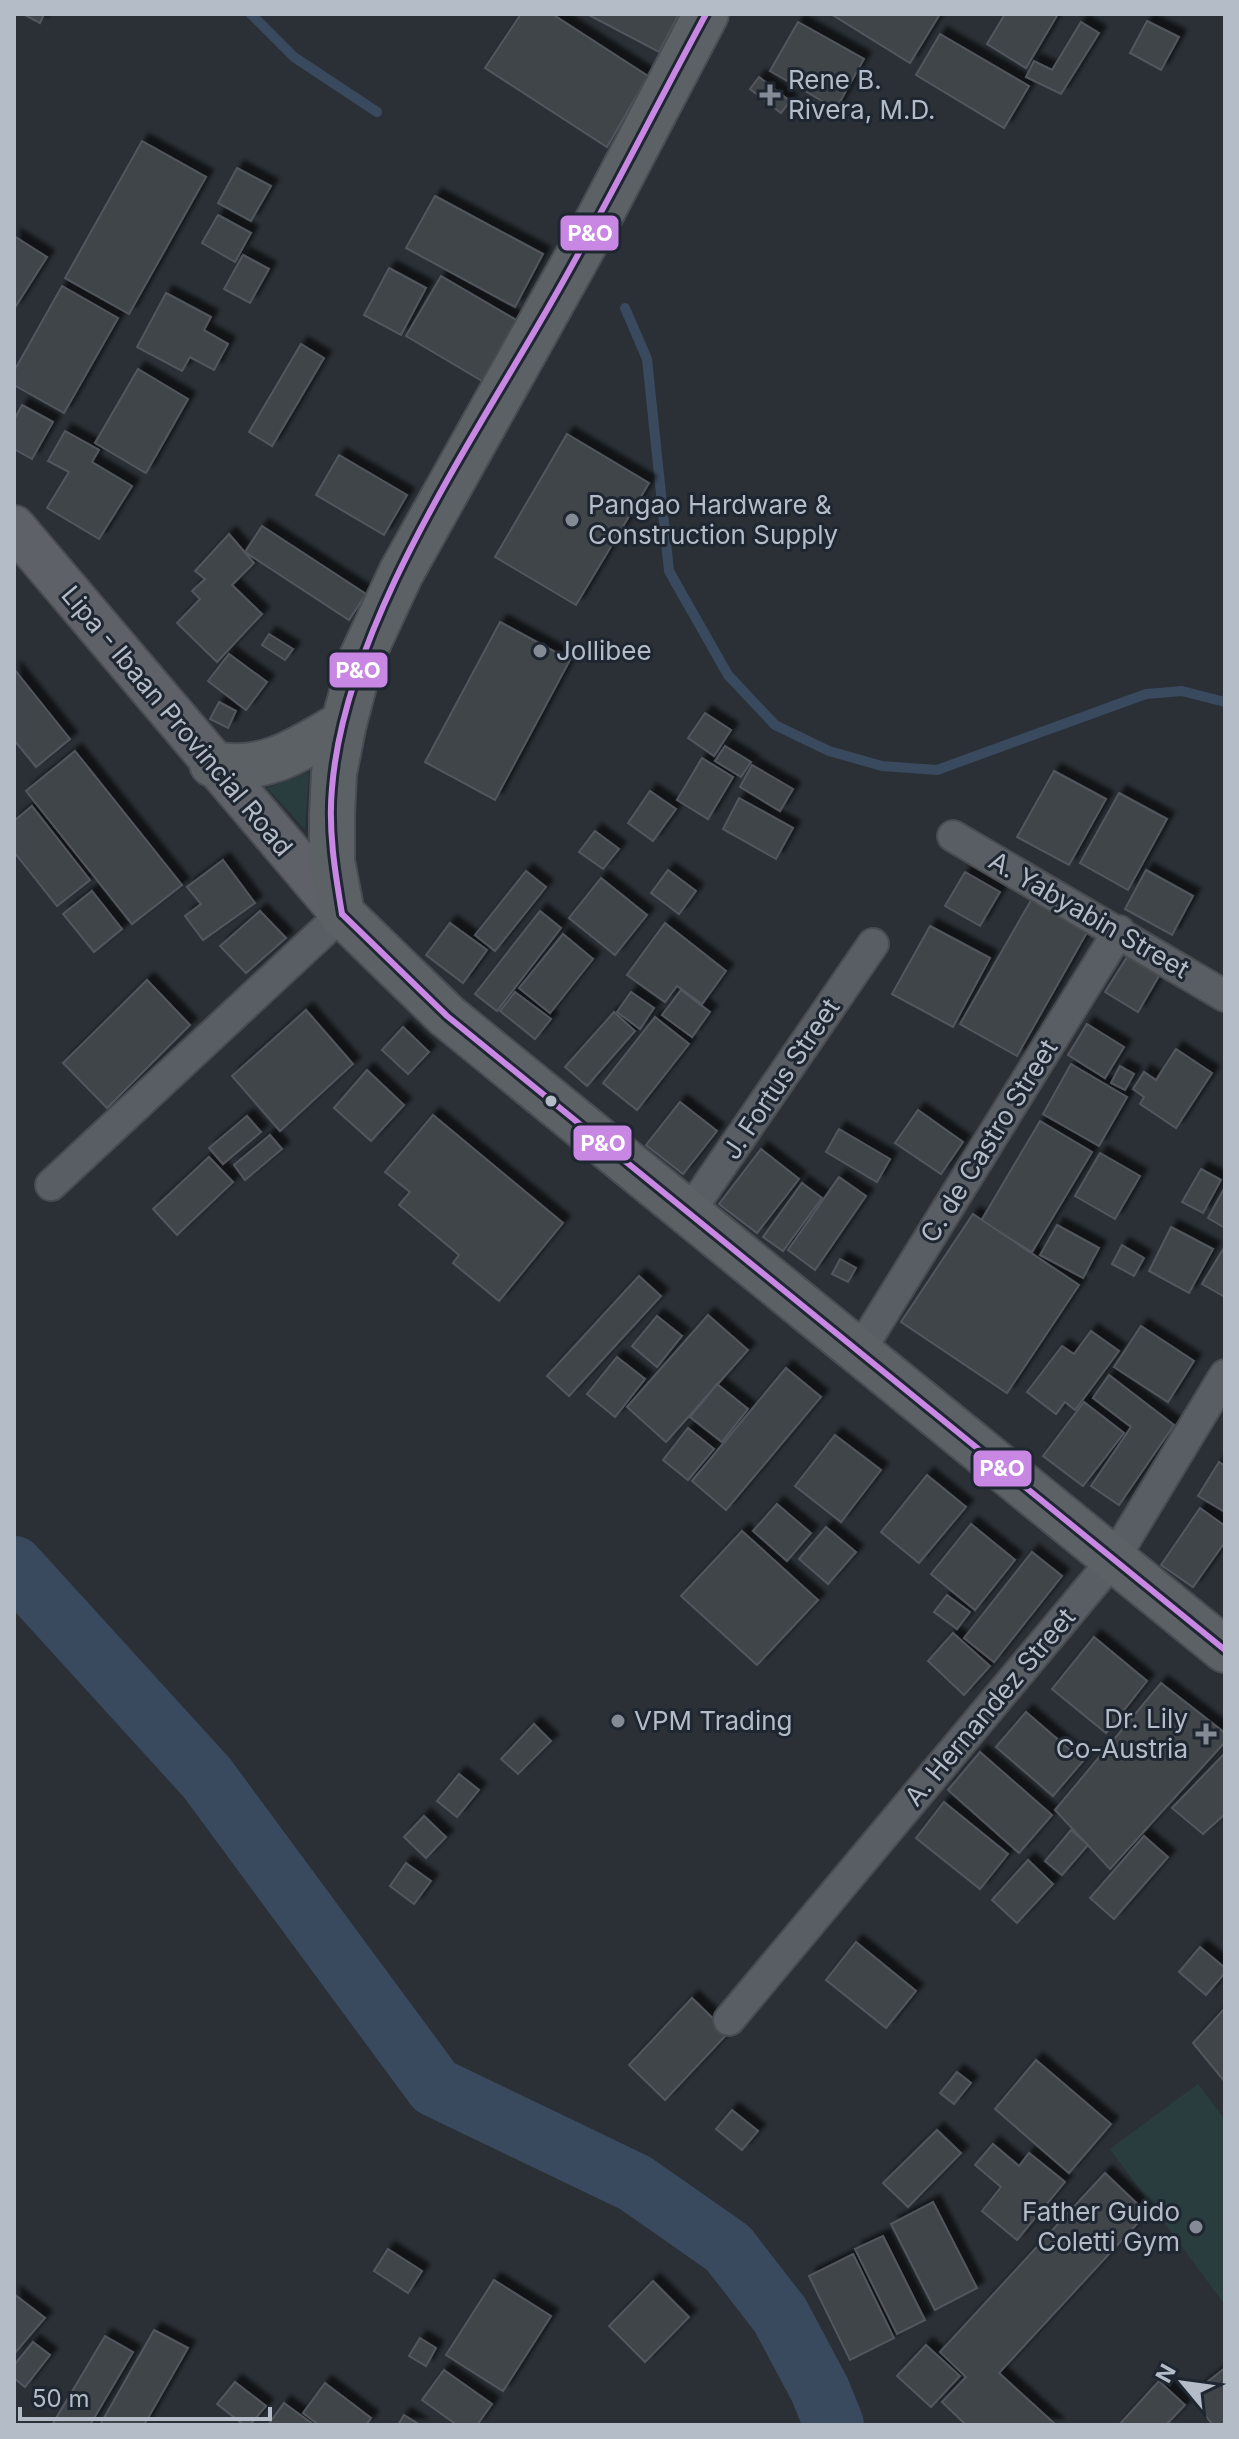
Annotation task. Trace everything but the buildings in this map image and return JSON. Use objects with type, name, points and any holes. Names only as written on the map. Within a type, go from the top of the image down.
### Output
[{"type":"main road","points":[[706,14],[598,220],[401,573],[361,659],[334,773],[332,861],[342,914],[447,1016],[1225,1650]]},
{"type":"main road","name":"Lipa - Ibaan Provincial Road","points":[[14,527],[342,914]]},
{"type":"main road","points":[[212,764],[237,769],[258,766],[292,753],[344,723]]},
{"type":"street","name":"A. Yabyabin Street","points":[[953,836],[1225,996]]},
{"type":"street","points":[[51,1185],[342,914]]},
{"type":"street","name":"C. de Castro Street","points":[[859,1352],[1119,931]]},
{"type":"street","name":"J. Fortus Street","points":[[688,1214],[873,944]]},
{"type":"street","name":"A. Hernandez Street","points":[[729,2020],[1113,1560],[1225,1375]]},
{"type":"shaded area","points":[[309,772],[305,828],[305,829],[267,788]]},
{"type":"shaded area","name":"Father Guido Coletti Gym","points":[[1198,2084],[1225,2120],[1225,2305],[1110,2149]]},
{"type":"waterway","points":[[251,14],[294,57],[377,112]]},
{"type":"waterway","points":[[625,308],[647,359],[669,571],[728,675],[775,725],[829,751],[882,766],[937,770],[1146,694],[1182,691],[1225,702]]},
{"type":"waterway","points":[[14,1566],[207,1778],[435,2087],[635,2183],[728,2248],[780,2315],[820,2390],[834,2425]]},
{"type":"transit line","name":"P&O","points":[[342,914],[332,835],[332,788],[342,726],[361,663],[386,599],[451,474],[572,266],[706,14]]},
{"type":"transit line","name":"P&O","points":[[342,914],[447,1016],[1225,1650]]},
{"type":"place","name":"Rene B. Rivera, M.D.","points":[[770,95]]},
{"type":"place","name":"Pangao Hardware & Construction Supply","points":[[572,520]]},
{"type":"place","name":"Jollibee","points":[[540,651]]},
{"type":"place","name":"VPM Trading","points":[[618,1721]]},
{"type":"place","name":"Dr. Lily Co-Austria","points":[[1206,1734]]},
{"type":"place","name":"Father Guido Coletti Gym","points":[[1196,2227]]}]
